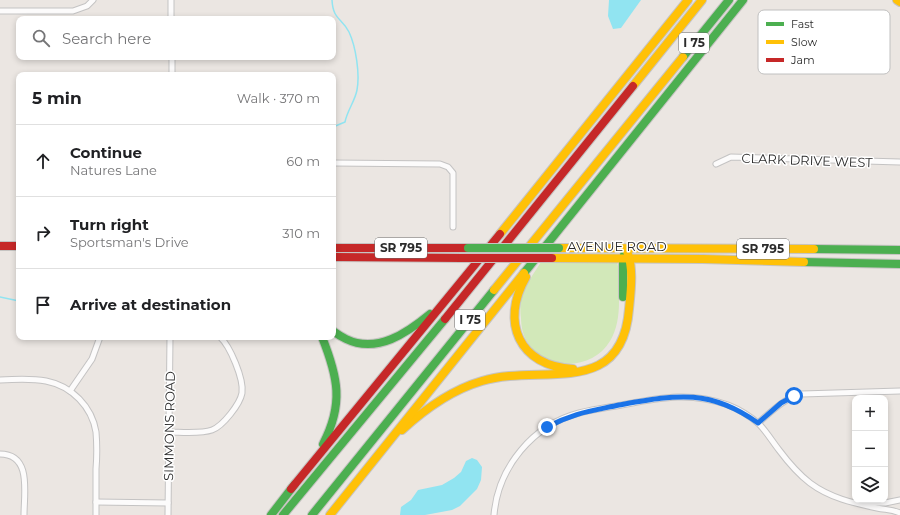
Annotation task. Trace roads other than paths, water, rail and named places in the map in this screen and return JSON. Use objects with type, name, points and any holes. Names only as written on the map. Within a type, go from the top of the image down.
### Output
[{"type":"main road","points":[[291,489],[688,0]]},
{"type":"main road","name":"I 75","points":[[283,515],[454,308],[702,0]]},
{"type":"main road","name":"I 75","points":[[312,515],[729,0]]},
{"type":"main road","points":[[330,515],[743,0]]},
{"type":"main road","points":[[729,18],[738,13],[751,0]]},
{"type":"main road","points":[[558,230],[522,284],[517,294],[514,308],[515,329],[521,342],[535,358],[547,365],[561,369],[580,368],[600,359],[610,349],[618,337],[622,324],[627,258]]},
{"type":"main road","points":[[0,246],[16,246]]},
{"type":"main road","name":"AVENUE ROAD","points":[[336,248],[900,250]]},
{"type":"main road","points":[[379,452],[404,428],[432,406],[453,392],[469,385],[510,376],[574,374],[595,368],[607,360],[617,350],[626,331],[629,316],[626,249]]},
{"type":"main road","name":"AVENUE ROAD","points":[[336,257],[703,258],[900,264]]},
{"type":"main road","points":[[837,263],[900,259]]},
{"type":"main road","points":[[837,263],[867,269],[900,270]]},
{"type":"main road","points":[[336,333],[344,339],[357,344],[371,345],[385,342],[402,335],[421,322],[449,296]]},
{"type":"main road","points":[[272,515],[325,441],[332,427],[338,396],[337,380],[323,340]]},
{"type":"street","points":[[0,11],[73,11],[84,8],[93,0]]},
{"type":"street","points":[[171,0],[171,16]]},
{"type":"street","points":[[172,60],[172,72]]},
{"type":"street","name":"CLARK DRIVE WEST","points":[[716,164],[731,157],[900,162]]},
{"type":"street","points":[[336,163],[445,165],[453,173],[453,226]]},
{"type":"street","points":[[70,391],[92,359],[99,340]]},
{"type":"street","name":"SIMMONS ROAD","points":[[168,515],[170,340]]},
{"type":"street","points":[[169,432],[205,432],[212,430],[224,421],[239,400],[242,388],[240,377],[227,346],[222,340]]},
{"type":"street","points":[[0,380],[45,381],[59,385],[77,396],[86,407],[94,426],[97,444],[96,515]]},
{"type":"street","points":[[758,423],[781,403],[794,396],[802,394],[816,392],[900,391]]},
{"type":"street","points":[[891,392],[900,396]]},
{"type":"street","points":[[494,515],[500,487],[512,461],[531,438],[547,427],[562,419],[579,413],[658,398],[680,396],[698,397],[724,404],[743,412],[758,423],[793,469],[810,483],[827,494],[849,502],[880,509],[892,510],[900,513]]},
{"type":"street","points":[[0,454],[8,454],[15,458],[20,463],[23,470],[24,515]]},
{"type":"street","points":[[849,502],[885,503],[900,500]]},
{"type":"street","points":[[96,502],[168,503]]},
{"type":"water","points":[[609,0],[641,0],[621,28],[613,29],[608,16]]},
{"type":"water","points":[[472,458],[477,460],[482,467],[481,480],[477,489],[460,506],[452,510],[425,515],[400,515],[401,507],[411,500],[418,490],[442,485],[454,478],[461,472],[466,461]]},
{"type":"waterway","points":[[332,0],[334,11],[349,32],[354,45],[358,76],[356,94],[345,122],[336,126]]},
{"type":"waterway","points":[[0,297],[16,300]]}]
